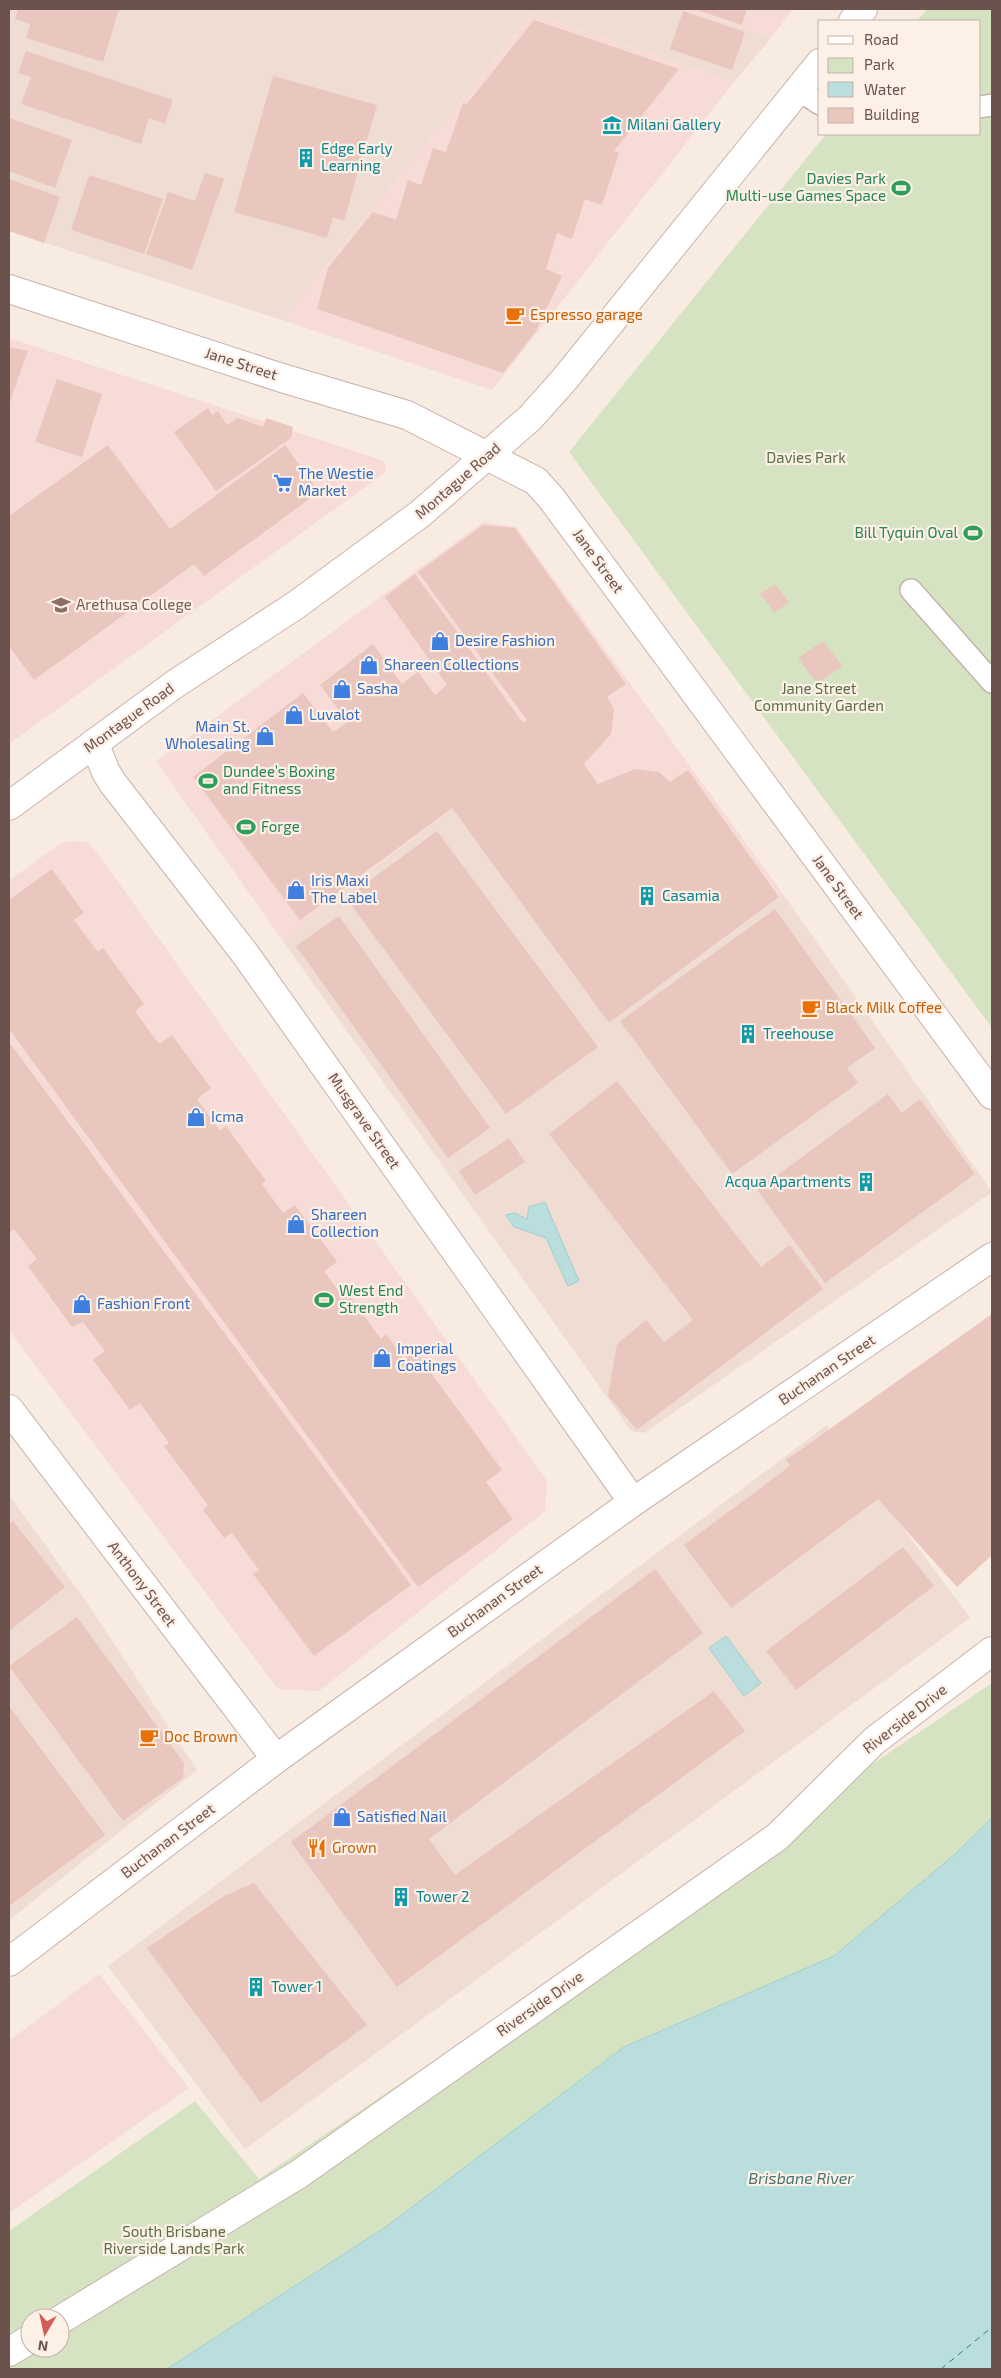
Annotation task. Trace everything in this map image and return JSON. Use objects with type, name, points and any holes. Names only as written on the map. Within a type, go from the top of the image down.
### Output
[{"type":"street","points":[[854,20],[863,9]]},
{"type":"street","name":"Montague Road","points":[[9,806],[176,684],[296,605],[420,514],[530,418],[809,97],[818,69]]},
{"type":"street","name":"Jane Street","points":[[9,289],[282,378],[407,415],[489,455],[536,481],[552,499],[992,1095]]},
{"type":"street","name":"Musgrave Street","points":[[94,743],[112,782],[246,955],[633,1502]]},
{"type":"street","name":"Buchanan Street","points":[[9,1962],[276,1759],[633,1502],[992,1257]]},
{"type":"street","name":"Anthony Street","points":[[9,1410],[276,1759]]},
{"type":"street","name":"Riverside Drive","points":[[70,2314],[300,2174],[777,1837],[874,1741],[992,1651]]},
{"type":"street","points":[[9,2352],[20,2345]]},
{"type":"lane","points":[[911,590],[992,682]]},
{"type":"shaded area","points":[[10,9],[682,9],[771,38],[734,82],[532,13],[282,320],[9,231]]},
{"type":"shaded area","points":[[682,9],[793,9],[771,38]]},
{"type":"shaded area","points":[[532,13],[734,82],[492,390],[282,320]]},
{"type":"shaded area","points":[[9,338],[384,461],[386,472],[9,744]]},
{"type":"shaded area","points":[[483,522],[516,527],[783,894],[609,1023],[452,809],[283,941],[156,761]]},
{"type":"shaded area","points":[[452,808],[609,1023],[783,894],[992,1192],[644,1433],[631,1431],[283,941]]},
{"type":"shaded area","points":[[68,841],[87,842],[96,851],[547,1481],[545,1511],[319,1691],[278,1689],[9,1330],[9,881],[55,847]]},
{"type":"shaded area","points":[[827,1425],[970,1618],[245,2149],[108,1966]]},
{"type":"shaded area","points":[[9,1495],[85,1600],[197,1770],[9,1920]]},
{"type":"shaded area","points":[[99,1974],[189,2088],[9,2213],[9,2041]]},
{"type":"green space","name":"Davies Park","points":[[927,9],[992,9],[992,1028],[569,452],[825,135],[981,135],[981,20],[918,20]]},
{"type":"green space","name":"South Brisbane Riverside Lands Park","points":[[992,1683],[992,1818],[954,1855],[834,1956],[624,2047],[387,2226],[167,2369],[9,2369],[9,2231],[195,2101],[259,2179]]},
{"type":"water","points":[[545,1202],[579,1281],[568,1286],[546,1238],[514,1227],[506,1215],[515,1213],[527,1219],[529,1207]]},
{"type":"water","points":[[726,1636],[761,1683],[744,1696],[709,1648]]},
{"type":"water","name":"Brisbane River","points":[[992,1818],[992,2369],[167,2369],[387,2226],[624,2047],[834,1956],[954,1855]]},
{"type":"building","points":[[18,9],[119,9],[103,62],[26,38],[30,24],[15,19]]},
{"type":"building","points":[[694,9],[747,9],[742,25]]},
{"type":"building","points":[[683,11],[745,32],[732,70],[670,49]]},
{"type":"building","points":[[534,20],[679,69],[614,151],[619,153],[602,205],[585,199],[572,239],[557,233],[546,269],[562,276],[536,331],[503,373],[317,309],[328,268],[373,212],[396,220],[408,180],[421,185],[433,148],[446,152],[463,103],[467,104]]},
{"type":"building","points":[[26,51],[173,100],[165,124],[149,118],[141,144],[21,104],[31,77],[18,73]]},
{"type":"building","name":"Edge Early Learning","points":[[273,76],[377,105],[344,221],[333,217],[327,238],[234,212]]},
{"type":"building","points":[[9,118],[72,140],[55,188],[9,171]]},
{"type":"building","points":[[205,173],[224,179],[192,270],[146,254],[168,192],[195,201]]},
{"type":"building","points":[[89,175],[163,199],[144,254],[71,230]]},
{"type":"building","points":[[9,179],[60,197],[44,243],[9,231]]},
{"type":"building","points":[[9,347],[28,351],[9,404]]},
{"type":"building","points":[[57,379],[102,394],[82,457],[35,442]]},
{"type":"building","points":[[208,408],[212,415],[218,411],[227,425],[238,418],[263,427],[266,418],[293,427],[291,438],[216,491],[174,432]]},
{"type":"building","points":[[108,445],[170,529],[285,445],[319,492],[204,576],[194,564],[34,680],[9,646],[9,516]]},
{"type":"building","points":[[483,525],[515,528],[626,684],[607,697],[614,709],[611,734],[584,764],[598,784],[635,769],[659,772],[670,782],[688,770],[779,897],[609,1023],[452,808],[300,920],[193,777],[303,693],[333,732],[348,722],[320,685],[373,644],[402,684],[418,672],[435,695],[447,685],[385,597],[415,574],[523,723],[527,720],[418,572]]},
{"type":"building","points":[[775,584],[789,602],[775,613],[760,594]]},
{"type":"building","points":[[823,641],[842,666],[817,684],[798,658]]},
{"type":"building","points":[[437,831],[598,1047],[506,1114],[346,898]]},
{"type":"building","points":[[52,869],[84,913],[74,920],[98,952],[103,948],[144,1004],[135,1011],[159,1044],[172,1035],[211,1088],[197,1099],[220,1131],[226,1126],[266,1181],[262,1184],[283,1213],[295,1205],[337,1262],[324,1271],[344,1298],[349,1295],[381,1339],[386,1334],[404,1359],[415,1351],[502,1470],[486,1482],[513,1519],[418,1587],[9,1029],[9,900]]},
{"type":"building","name":"Treehouse","points":[[775,909],[875,1048],[847,1068],[858,1083],[732,1174],[620,1021]]},
{"type":"building","points":[[339,916],[490,1128],[448,1158],[296,946]]},
{"type":"building","points":[[9,1042],[411,1585],[314,1656],[253,1574],[259,1570],[232,1533],[224,1538],[203,1510],[208,1505],[164,1446],[169,1443],[140,1403],[130,1410],[93,1360],[105,1351],[83,1322],[72,1327],[28,1266],[37,1259],[14,1229],[9,1233]]},
{"type":"building","points":[[617,1081],[761,1267],[790,1245],[823,1289],[637,1430],[608,1396],[617,1344],[646,1320],[664,1342],[693,1320],[549,1134]]},
{"type":"building","name":"Acqua Apartments","points":[[888,1094],[902,1113],[920,1099],[975,1174],[825,1283],[757,1190]]},
{"type":"building","points":[[509,1138],[525,1162],[475,1195],[459,1171]]},
{"type":"building","points":[[992,1314],[992,1555],[957,1587],[878,1499],[731,1608],[684,1545],[790,1466],[786,1460]]},
{"type":"building","points":[[13,1521],[65,1587],[9,1631],[9,1524]]},
{"type":"building","points":[[903,1547],[934,1586],[796,1690],[766,1651]]},
{"type":"building","points":[[655,1569],[703,1633],[429,1839],[455,1875],[714,1691],[745,1731],[397,1987],[291,1842]]},
{"type":"building","points":[[77,1617],[184,1763],[183,1778],[123,1821],[9,1666]]},
{"type":"building","points":[[9,1706],[105,1835],[9,1906]]},
{"type":"building","name":"Tower 1","points":[[254,1883],[367,2025],[261,2103],[147,1948],[224,1896]]},
{"type":"ferry route","points":[[941,2369],[992,2327]]},
{"type":"place","name":"Milani Gallery","points":[[612,125]]},
{"type":"place","name":"Edge Early Learning","points":[[306,158]]},
{"type":"place","name":"Davies Park Multi-use Games Space","points":[[901,188]]},
{"type":"place","name":"Espresso garage","points":[[515,315]]},
{"type":"place","name":"The Westie Market","points":[[283,483]]},
{"type":"place","name":"Bill Tyquin Oval","points":[[973,533]]},
{"type":"place","name":"Arethusa College","points":[[61,605]]},
{"type":"place","name":"Desire Fashion","points":[[440,641]]},
{"type":"place","name":"Shareen Collections","points":[[369,665]]},
{"type":"place","name":"Sasha","points":[[342,689]]},
{"type":"place","name":"Luvalot","points":[[294,715]]},
{"type":"place","name":"Main St. Wholesaling","points":[[265,736]]},
{"type":"place","name":"Dundee’s Boxing and Fitness","points":[[208,781]]},
{"type":"place","name":"Forge","points":[[246,827]]},
{"type":"place","name":"Iris Maxi The Label","points":[[296,890]]},
{"type":"place","name":"Casamia","points":[[647,896]]},
{"type":"place","name":"Black Milk Coffee","points":[[811,1008]]},
{"type":"place","name":"Treehouse","points":[[748,1034]]},
{"type":"place","name":"Icma","points":[[196,1117]]},
{"type":"place","name":"Acqua Apartments","points":[[866,1182]]},
{"type":"place","name":"Shareen Collection","points":[[296,1224]]},
{"type":"place","name":"West End Strength","points":[[324,1300]]},
{"type":"place","name":"Fashion Front","points":[[82,1304]]},
{"type":"place","name":"Imperial Coatings","points":[[382,1358]]},
{"type":"place","name":"Doc Brown","points":[[149,1737]]},
{"type":"place","name":"Satisfied Nail","points":[[342,1817]]},
{"type":"place","name":"Grown","points":[[317,1848]]},
{"type":"place","name":"Tower 2","points":[[401,1897]]},
{"type":"place","name":"Tower 1","points":[[256,1987]]},
{"type":"park label","name":"Jane Street Community Garden","points":[[819,698]]}]
